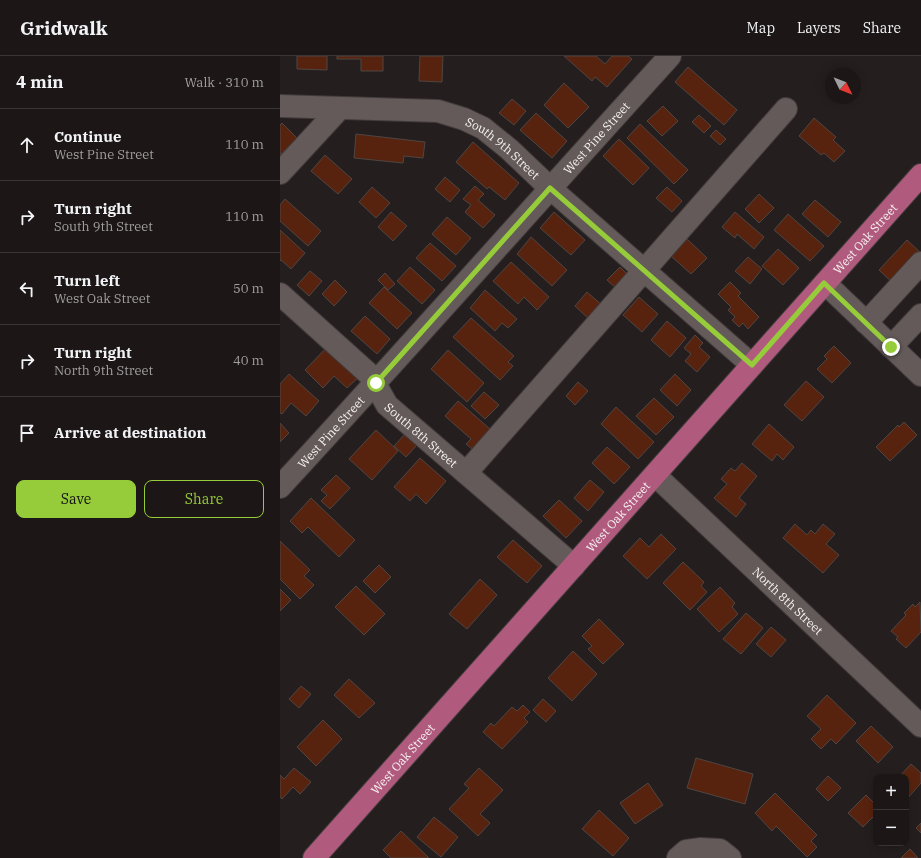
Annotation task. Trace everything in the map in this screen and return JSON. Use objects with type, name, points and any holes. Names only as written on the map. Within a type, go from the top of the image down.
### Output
[{"type":"main road","name":"West Oak Street","points":[[314,858],[403,756],[921,175]]},
{"type":"street","name":"West Pine Street","points":[[280,487],[376,383],[670,56]]},
{"type":"street","name":"South 9th Street","points":[[280,106],[438,111],[464,119],[483,128],[509,149],[550,188],[752,365]]},
{"type":"street","points":[[280,173],[340,108]]},
{"type":"street","points":[[466,473],[786,109]]},
{"type":"street","points":[[866,323],[921,263]]},
{"type":"street","points":[[824,283],[921,375]]},
{"type":"street","name":"South 8th Street","points":[[280,294],[363,367],[376,383],[387,405],[574,566]]},
{"type":"street","points":[[891,347],[921,315]]},
{"type":"street","name":"North 8th Street","points":[[655,475],[921,726]]},
{"type":"street","points":[[678,858],[686,852],[701,849],[720,850],[730,858]]},
{"type":"building","points":[[297,56],[327,56],[327,70],[297,69]]},
{"type":"building","points":[[337,56],[383,56],[383,71],[361,71],[361,59],[337,59]]},
{"type":"building","points":[[420,56],[443,56],[442,82],[419,81]]},
{"type":"building","points":[[564,56],[596,56],[605,64],[612,56],[628,56],[632,59],[607,87],[595,77],[592,81]]},
{"type":"building","points":[[688,67],[737,110],[724,125],[675,82]]},
{"type":"building","points":[[564,83],[589,107],[568,128],[544,105]]},
{"type":"building","points":[[512,99],[526,111],[514,125],[499,113]]},
{"type":"building","points":[[663,106],[678,121],[662,136],[647,121]]},
{"type":"building","points":[[536,113],[567,141],[552,158],[520,130]]},
{"type":"building","points":[[699,115],[711,126],[704,133],[692,122]]},
{"type":"building","points":[[814,118],[836,137],[833,140],[845,151],[834,162],[824,153],[821,155],[799,136]]},
{"type":"building","points":[[282,123],[297,138],[280,155],[280,125]]},
{"type":"building","points":[[640,124],[688,170],[674,184],[627,138]]},
{"type":"building","points":[[716,130],[726,139],[720,145],[710,136]]},
{"type":"building","points":[[356,134],[425,142],[423,158],[404,156],[403,163],[354,158]]},
{"type":"building","points":[[619,139],[649,168],[633,185],[603,156]]},
{"type":"building","points":[[473,142],[519,183],[505,200],[489,187],[487,189],[456,162]]},
{"type":"building","points":[[325,155],[352,179],[338,194],[311,171]]},
{"type":"building","points":[[445,177],[460,190],[450,202],[435,189]]},
{"type":"building","points":[[475,186],[484,194],[478,200],[495,215],[483,228],[465,212],[471,205],[463,199]]},
{"type":"building","points":[[372,187],[390,203],[376,218],[359,202]]},
{"type":"building","points":[[667,187],[682,201],[672,212],[656,198]]},
{"type":"building","points":[[759,194],[774,208],[759,223],[745,209]]},
{"type":"building","points":[[285,199],[321,231],[308,246],[280,221],[280,205]]},
{"type":"building","points":[[815,200],[841,222],[828,237],[802,214]]},
{"type":"building","points":[[391,212],[407,226],[393,241],[378,227]]},
{"type":"building","points":[[554,212],[585,240],[571,255],[540,228]]},
{"type":"building","points":[[735,212],[764,237],[754,249],[737,234],[735,238],[722,227]]},
{"type":"building","points":[[788,214],[824,246],[810,261],[774,230]]},
{"type":"building","points":[[447,217],[471,238],[456,255],[432,234]]},
{"type":"building","points":[[280,230],[305,253],[291,269],[281,260],[280,261]]},
{"type":"building","points":[[531,237],[567,270],[552,286],[517,254]]},
{"type":"building","points":[[687,239],[707,258],[691,274],[671,256]]},
{"type":"building","points":[[907,240],[921,253],[896,286],[879,270]]},
{"type":"building","points":[[430,243],[456,266],[442,281],[416,258]]},
{"type":"building","points":[[778,249],[799,268],[783,285],[762,266]]},
{"type":"building","points":[[748,257],[762,269],[750,284],[735,271]]},
{"type":"building","points":[[511,262],[549,297],[537,310],[524,297],[518,304],[493,281]]},
{"type":"building","points":[[410,267],[435,290],[422,304],[397,281]]},
{"type":"building","points":[[620,267],[633,280],[621,293],[607,280]]},
{"type":"building","points":[[310,271],[322,281],[309,296],[297,285]]},
{"type":"building","points":[[385,273],[395,284],[388,290],[378,280]]},
{"type":"building","points":[[335,280],[347,292],[334,306],[322,294]]},
{"type":"building","points":[[730,282],[741,293],[738,296],[759,317],[748,329],[743,323],[739,327],[732,320],[735,317],[728,310],[731,307],[718,294]]},
{"type":"building","points":[[384,287],[412,313],[397,329],[369,303]]},
{"type":"building","points":[[485,290],[517,319],[508,328],[502,323],[495,331],[470,308]]},
{"type":"building","points":[[587,292],[603,306],[590,320],[575,306]]},
{"type":"building","points":[[639,297],[658,314],[642,332],[623,315]]},
{"type":"building","points":[[365,316],[390,339],[377,354],[351,331]]},
{"type":"building","points":[[471,318],[514,356],[508,362],[513,366],[500,380],[453,337]]},
{"type":"building","points":[[667,321],[686,338],[670,357],[651,340]]},
{"type":"building","points":[[695,335],[703,343],[699,347],[710,357],[697,372],[685,361],[691,354],[684,348]]},
{"type":"building","points":[[329,345],[360,376],[347,388],[334,376],[323,388],[305,370]]},
{"type":"building","points":[[834,346],[851,363],[832,383],[817,369],[827,359],[824,356]]},
{"type":"building","points":[[448,350],[484,383],[467,402],[431,369]]},
{"type":"building","points":[[289,374],[319,401],[306,416],[291,403],[282,414],[280,413],[280,384]]},
{"type":"building","points":[[675,374],[691,390],[677,406],[660,390]]},
{"type":"building","points":[[806,381],[824,397],[802,421],[784,405]]},
{"type":"building","points":[[578,382],[588,391],[575,405],[566,396]]},
{"type":"building","points":[[484,392],[499,405],[485,419],[471,406]]},
{"type":"building","points":[[654,398],[674,417],[656,435],[636,416]]},
{"type":"building","points":[[458,401],[491,430],[477,453],[466,444],[471,439],[445,416]]},
{"type":"building","points":[[616,407],[654,442],[638,459],[601,424]]},
{"type":"building","points":[[904,422],[917,435],[890,461],[876,447],[898,425],[899,427]]},
{"type":"building","points":[[280,423],[289,433],[280,442]]},
{"type":"building","points":[[769,424],[794,447],[783,460],[777,454],[772,461],[752,444]]},
{"type":"building","points":[[376,430],[398,451],[372,480],[349,459]]},
{"type":"building","points":[[405,434],[417,445],[406,457],[394,446]]},
{"type":"building","points":[[607,447],[630,467],[614,484],[592,463]]},
{"type":"building","points":[[420,458],[446,481],[426,504],[416,494],[410,501],[394,487]]},
{"type":"building","points":[[742,463],[757,476],[739,498],[746,504],[736,517],[714,498],[727,484],[721,479],[731,468],[735,471]]},
{"type":"building","points":[[336,475],[350,488],[330,509],[321,501],[327,495],[321,490]]},
{"type":"building","points":[[590,480],[604,492],[588,511],[574,498]]},
{"type":"building","points":[[311,498],[355,540],[339,557],[308,527],[302,533],[290,521]]},
{"type":"building","points":[[559,500],[582,521],[566,538],[543,516]]},
{"type":"building","points":[[795,524],[807,535],[811,530],[815,534],[823,524],[835,534],[826,544],[839,555],[823,573],[783,538]]},
{"type":"building","points":[[661,534],[676,549],[647,579],[623,556],[640,538],[649,547]]},
{"type":"building","points":[[513,540],[542,566],[527,583],[497,557]]},
{"type":"building","points":[[280,541],[310,570],[304,576],[314,585],[300,599],[280,579]]},
{"type":"building","points":[[683,562],[704,582],[701,586],[707,592],[690,610],[663,583]]},
{"type":"building","points":[[379,565],[391,577],[375,593],[363,581]]},
{"type":"building","points":[[480,579],[497,595],[467,629],[449,614]]},
{"type":"building","points":[[356,586],[385,614],[364,635],[335,607]]},
{"type":"building","points":[[720,587],[735,603],[732,607],[738,614],[719,632],[697,609]]},
{"type":"building","points":[[280,589],[291,600],[280,611]]},
{"type":"building","points":[[920,602],[921,632],[906,648],[896,639],[898,637],[891,631],[906,615],[904,613],[913,604],[915,607]]},
{"type":"building","points":[[746,613],[763,628],[741,654],[723,639]]},
{"type":"building","points":[[599,619],[624,644],[603,664],[588,649],[592,646],[582,636]]},
{"type":"building","points":[[771,627],[786,640],[771,657],[756,644]]},
{"type":"building","points":[[573,651],[597,674],[572,701],[548,678]]},
{"type":"building","points":[[349,679],[375,703],[359,718],[334,695]]},
{"type":"building","points":[[301,686],[311,694],[299,708],[289,699]]},
{"type":"building","points":[[827,695],[856,723],[836,744],[831,739],[821,749],[811,739],[821,729],[807,716]]},
{"type":"building","points":[[543,699],[556,711],[546,722],[533,710]]},
{"type":"building","points":[[523,705],[530,712],[524,718],[528,722],[502,749],[483,732],[491,723],[494,726],[512,707],[517,711]]},
{"type":"building","points":[[323,720],[342,739],[316,766],[297,747]]},
{"type":"building","points":[[871,726],[893,747],[878,763],[856,741]]},
{"type":"building","points":[[696,758],[753,774],[745,804],[687,788]]},
{"type":"building","points":[[911,764],[921,773],[921,783],[909,797],[909,774],[902,774]]},
{"type":"building","points":[[294,768],[311,782],[300,794],[293,787],[282,799],[280,797],[280,775],[284,779]]},
{"type":"building","points":[[479,768],[503,790],[480,814],[490,823],[478,836],[449,809],[469,788],[464,784]]},
{"type":"building","points":[[828,776],[841,788],[828,801],[816,789]]},
{"type":"building","points":[[648,783],[663,805],[635,824],[620,803]]},
{"type":"building","points":[[775,793],[817,835],[811,841],[817,847],[807,857],[776,826],[772,831],[755,813]]},
{"type":"building","points":[[866,795],[873,802],[873,817],[863,827],[848,813]]},
{"type":"building","points":[[599,810],[629,838],[613,856],[582,829]]},
{"type":"building","points":[[434,817],[458,837],[441,857],[417,837]]},
{"type":"building","points":[[921,823],[921,833],[916,828]]},
{"type":"building","points":[[401,831],[429,858],[391,858],[383,850]]},
{"type":"building","points":[[910,849],[918,858],[901,858]]},
{"type":"route","points":[[376,383],[550,188],[752,365],[824,283],[891,347]]}]
